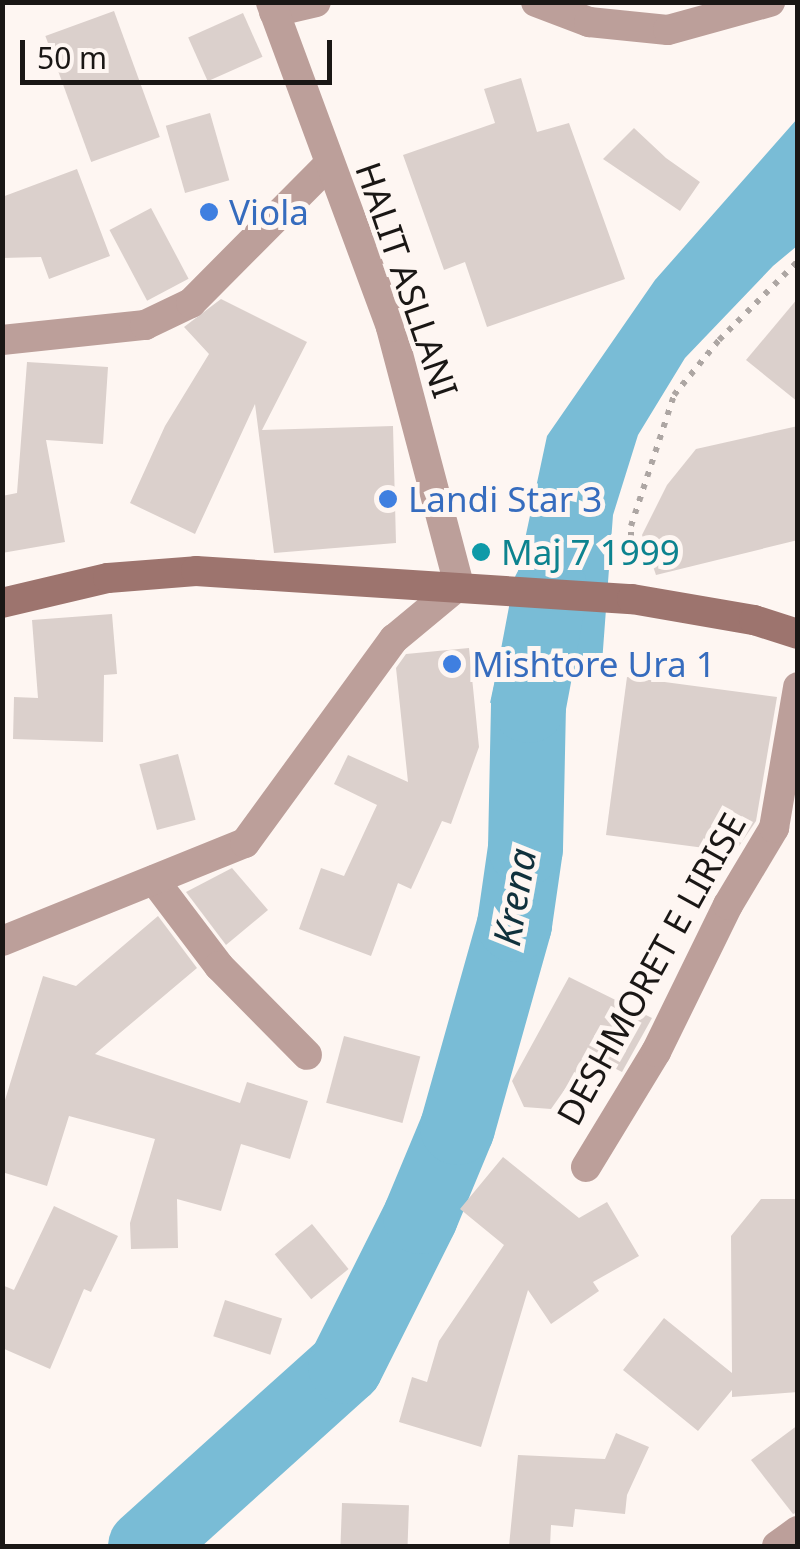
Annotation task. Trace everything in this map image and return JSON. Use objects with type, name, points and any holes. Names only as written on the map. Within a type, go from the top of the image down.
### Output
[{"type":"street","points":[[272,7],[316,2]]},
{"type":"street","points":[[536,2],[589,22],[668,30],[770,2]]},
{"type":"street","name":"HALIT ASLLANI","points":[[272,7],[391,327],[459,585]]},
{"type":"street","points":[[2,340],[145,325],[191,303],[328,165]]},
{"type":"street","points":[[2,603],[108,578],[196,570],[628,599],[738,616],[798,634]]},
{"type":"street","points":[[2,941],[245,843],[394,639],[459,585]]},
{"type":"street","name":"DESHMORET E LIRISE","points":[[586,1166],[656,1052],[728,905],[774,828],[798,687]]},
{"type":"street","points":[[154,880],[219,966],[307,1054]]},
{"type":"street","points":[[777,1546],[798,1531]]},
{"type":"path","points":[[628,599],[631,526],[674,395],[719,340],[798,261]]},
{"type":"water","points":[[797,119],[797,246],[685,358],[638,435],[613,515],[602,663],[490,703],[547,436],[655,280]]},
{"type":"building","points":[[114,11],[160,137],[91,162],[45,36]]},
{"type":"building","points":[[243,13],[263,57],[208,81],[188,37]]},
{"type":"building","points":[[521,78],[537,132],[569,123],[625,279],[487,327],[465,262],[444,270],[403,155],[495,123],[484,89]]},
{"type":"building","points":[[210,113],[229,180],[185,193],[166,126]]},
{"type":"building","points":[[634,128],[700,182],[680,211],[603,159]]},
{"type":"building","points":[[77,169],[110,256],[49,279],[41,257],[2,258],[2,197]]},
{"type":"building","points":[[151,208],[189,279],[147,301],[110,230]]},
{"type":"building","points":[[798,298],[798,402],[746,360]]},
{"type":"building","points":[[221,299],[307,342],[262,430],[393,426],[396,543],[274,553],[255,404],[195,534],[130,503],[165,426],[209,354],[184,327]]},
{"type":"building","points":[[27,362],[108,367],[103,444],[46,440],[65,542],[2,553],[2,496],[17,493]]},
{"type":"building","points":[[798,426],[798,540],[656,575],[642,535],[667,485],[696,449]]},
{"type":"building","points":[[112,614],[117,674],[104,675],[103,742],[13,739],[14,697],[38,698],[32,620]]},
{"type":"building","points":[[469,648],[479,747],[451,824],[442,821],[411,889],[398,883],[371,956],[299,929],[321,868],[344,876],[377,805],[334,784],[348,755],[408,782],[396,668],[406,654]]},
{"type":"building","points":[[627,677],[777,697],[756,821],[735,852],[606,835]]},
{"type":"building","points":[[178,754],[196,820],[157,830],[139,764]]},
{"type":"building","points":[[232,868],[268,910],[226,945],[186,892]]},
{"type":"building","points":[[158,916],[197,968],[95,1054],[240,1103],[247,1082],[308,1101],[290,1159],[241,1144],[221,1211],[177,1199],[178,1248],[131,1249],[130,1223],[155,1139],[69,1116],[47,1186],[2,1172],[2,1110],[43,976],[76,986]]},
{"type":"building","points":[[569,977],[652,1018],[622,1072],[589,1055],[551,1109],[524,1107],[512,1081]]},
{"type":"building","points":[[344,1036],[420,1056],[402,1123],[326,1103]]},
{"type":"building","points":[[503,1157],[579,1218],[607,1202],[639,1256],[593,1282],[599,1291],[551,1324],[528,1290],[481,1447],[399,1422],[412,1377],[427,1382],[439,1341],[504,1245],[460,1209]]},
{"type":"building","points":[[761,1199],[798,1199],[798,1392],[732,1397],[732,1390],[698,1431],[623,1370],[664,1318],[732,1373],[731,1236]]},
{"type":"building","points":[[54,1206],[118,1236],[91,1292],[84,1289],[50,1369],[2,1348],[2,1285],[14,1290]]},
{"type":"building","points":[[312,1224],[349,1269],[311,1299],[275,1254]]},
{"type":"building","points":[[225,1300],[282,1319],[270,1355],[213,1336]]},
{"type":"building","points":[[798,1425],[798,1512],[793,1514],[751,1460]]},
{"type":"building","points":[[616,1433],[649,1447],[627,1495],[625,1514],[575,1509],[573,1527],[551,1525],[550,1546],[509,1546],[518,1455],[605,1459]]},
{"type":"building","points":[[342,1503],[409,1505],[408,1546],[340,1546]]},
{"type":"waterway","name":"Krena","points":[[145,1546],[345,1366],[420,1216],[457,1127],[514,924],[525,848],[528,705],[550,589]]},
{"type":"place","name":"Viola","points":[[209,212]]},
{"type":"place","name":"Landi Star 3","points":[[388,499]]},
{"type":"place","name":"Maj 7 1999","points":[[481,552]]},
{"type":"place","name":"Mishtore Ura 1","points":[[452,664]]}]
